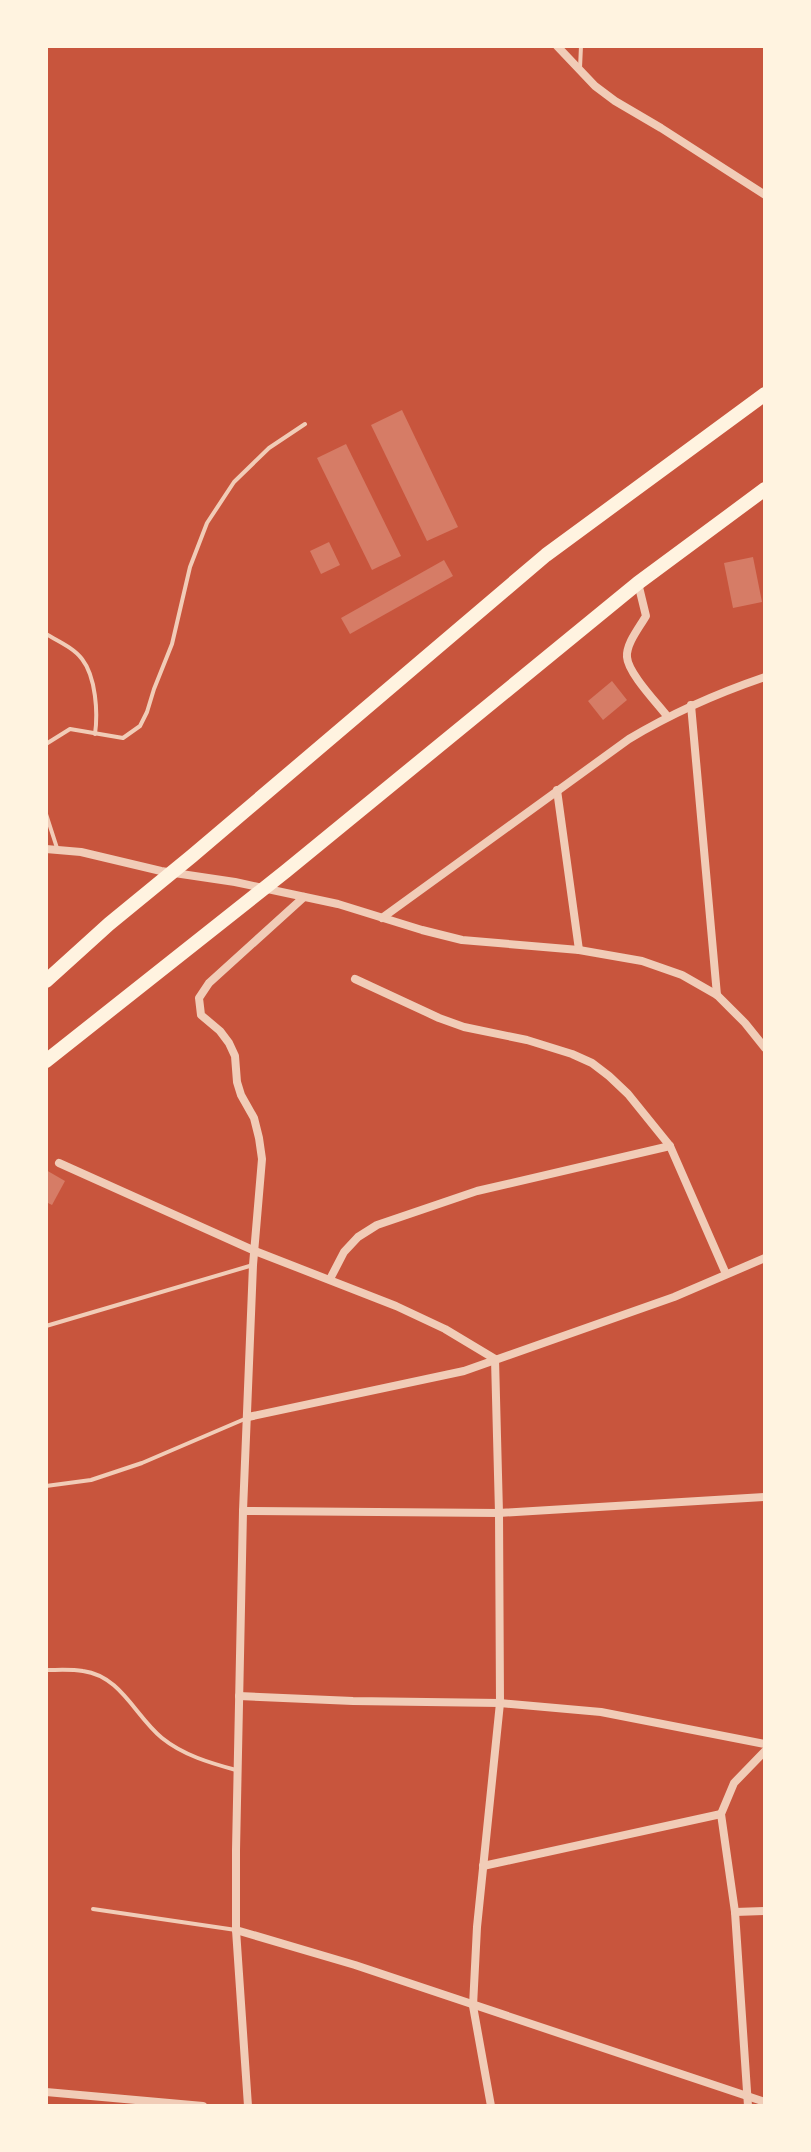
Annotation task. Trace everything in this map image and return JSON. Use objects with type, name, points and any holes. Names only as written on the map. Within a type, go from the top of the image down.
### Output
[{"type":"highway","points":[[46,981],[109,924],[546,555],[765,394]]},
{"type":"highway","points":[[46,1061],[286,871],[638,583],[765,489]]},
{"type":"street","points":[[557,46],[615,101],[765,195]]},
{"type":"street","points":[[638,583],[646,616],[629,647],[628,661],[667,716]]},
{"type":"street","points":[[382,918],[629,739],[691,705],[765,677]]},
{"type":"street","points":[[691,705],[717,995]]},
{"type":"street","points":[[557,790],[579,950]]},
{"type":"street","points":[[46,849],[81,852],[161,871],[235,882],[338,904],[462,940],[579,950],[642,961],[682,975],[717,995],[765,1048]]},
{"type":"street","points":[[248,2106],[236,1930],[239,1696],[253,1265],[262,1159],[254,1118],[237,1082],[235,1056],[220,1031],[201,1015],[199,998],[209,983],[304,897]]},
{"type":"street","points":[[355,979],[464,1027],[527,1040],[592,1063],[628,1094],[670,1146],[726,1274]]},
{"type":"street","points":[[330,1279],[344,1252],[358,1237],[377,1225],[477,1191],[670,1146]]},
{"type":"street","points":[[59,1163],[255,1251],[396,1306],[445,1329],[495,1359]]},
{"type":"street","points":[[248,1417],[464,1371],[674,1297],[765,1258]]},
{"type":"street","points":[[491,2106],[473,2006],[483,1866],[500,1703],[495,1359]]},
{"type":"street","points":[[243,1511],[499,1513],[765,1497]]},
{"type":"street","points":[[239,1696],[500,1703],[601,1712],[765,1744]]},
{"type":"street","points":[[748,2102],[735,1912],[721,1814],[734,1783],[765,1751]]},
{"type":"street","points":[[483,1866],[721,1814]]},
{"type":"street","points":[[735,1912],[765,1911]]},
{"type":"street","points":[[236,1930],[355,1965],[748,2102],[765,2102]]},
{"type":"street","points":[[46,2092],[203,2106]]},
{"type":"lane","points":[[579,70],[581,46]]},
{"type":"lane","points":[[46,744],[70,729],[123,738],[140,726],[172,644],[190,567],[207,523],[234,482],[269,448],[305,424]]},
{"type":"lane","points":[[46,634],[84,661],[90,673],[96,703],[95,734]]},
{"type":"lane","points":[[46,814],[57,848]]},
{"type":"lane","points":[[46,1326],[253,1265]]},
{"type":"lane","points":[[46,1486],[91,1480],[142,1463],[248,1417]]},
{"type":"lane","points":[[46,1670],[84,1671],[102,1676],[120,1690],[162,1738],[201,1760],[238,1771]]},
{"type":"lane","points":[[93,1909],[236,1930]]},
{"type":"building","points":[[402,410],[458,527],[427,541],[371,425]]},
{"type":"building","points":[[346,444],[401,556],[372,570],[317,458]]},
{"type":"building","points":[[329,542],[340,565],[321,574],[310,551]]},
{"type":"building","points":[[753,557],[762,602],[733,608],[724,563]]},
{"type":"building","points":[[444,560],[453,576],[350,634],[341,618]]},
{"type":"building","points":[[612,681],[627,700],[603,720],[588,701]]},
{"type":"building","points":[[46,1170],[65,1181],[52,1205],[46,1202]]}]
